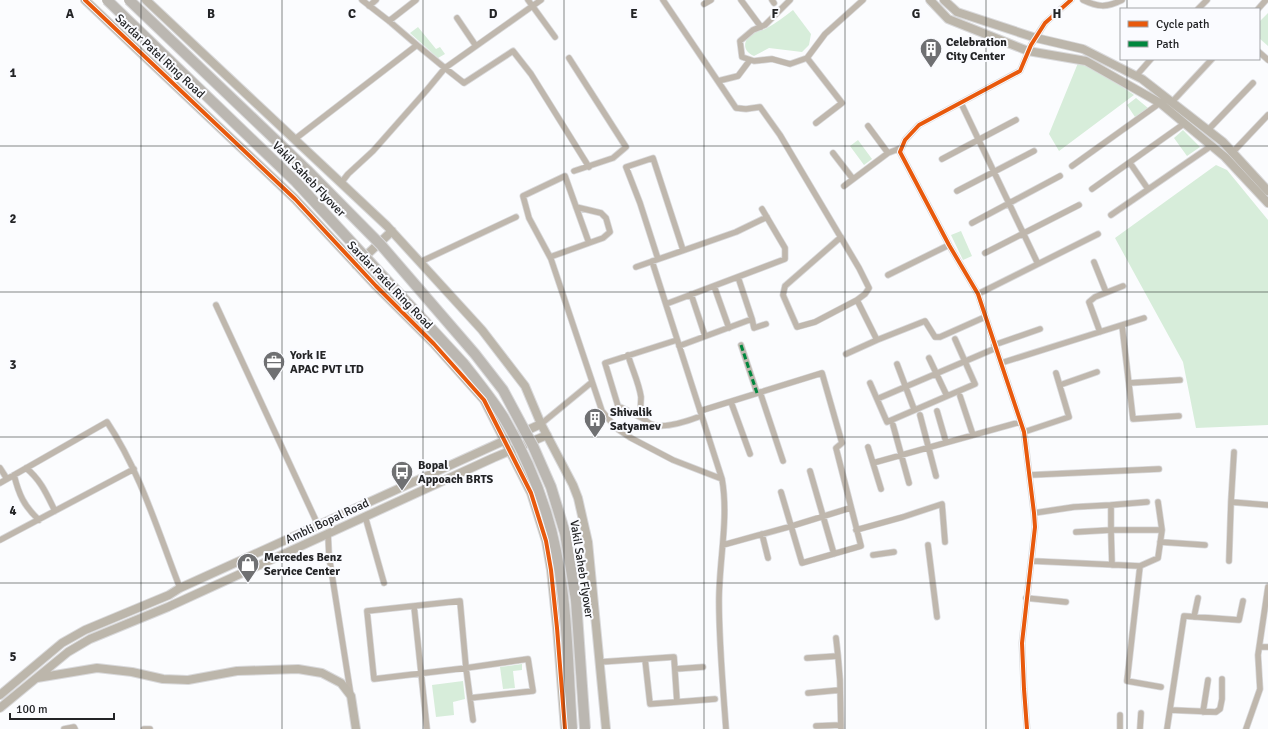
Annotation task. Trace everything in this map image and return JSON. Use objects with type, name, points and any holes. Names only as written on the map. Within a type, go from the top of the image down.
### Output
[{"type":"highway","name":"Vakil Saheb Flyover","points":[[107,0],[296,182],[464,364],[504,419],[534,479],[546,512],[556,551],[564,605],[572,729]]},
{"type":"highway","name":"Vakil Saheb Flyover","points":[[129,0],[296,159],[381,245],[475,354],[503,390],[536,453],[551,487],[565,533],[576,600],[585,729]]},
{"type":"street","name":"Sardar Patel Ring Road","points":[[86,0],[295,199],[434,344],[484,400],[531,493],[546,541],[552,578],[564,729]]},
{"type":"street","points":[[146,0],[392,230],[482,330],[525,386],[541,424],[578,498],[585,525],[588,542],[606,729]]},
{"type":"street","points":[[362,0],[464,83],[513,51],[532,74],[589,167]]},
{"type":"street","points":[[369,6],[376,0]]},
{"type":"street","points":[[389,21],[416,0]]},
{"type":"street","points":[[528,0],[555,37]]},
{"type":"street","points":[[341,183],[348,174],[373,151],[445,68],[541,0]]},
{"type":"street","points":[[663,0],[736,108],[746,110],[760,107],[780,135],[841,237],[870,288],[857,300],[815,322],[797,327],[782,295],[785,286],[841,237]]},
{"type":"street","points":[[704,4],[711,0]]},
{"type":"street","points":[[741,0],[761,26]]},
{"type":"street","points":[[790,0],[765,25],[753,30],[740,42],[742,57],[754,61],[772,59],[790,64],[807,58],[825,34],[863,0]]},
{"type":"street","points":[[930,0],[948,19],[1028,51],[1086,61],[1160,103],[1228,160],[1268,203]]},
{"type":"street","points":[[944,0],[957,12],[1036,38],[1083,49],[1136,76],[1223,142],[1268,191]]},
{"type":"street","points":[[1027,729],[1022,643],[1026,598],[1032,561],[1034,513],[1024,432],[978,294],[949,245],[900,152],[904,140],[919,125],[1020,71],[1028,51],[1045,23],[1071,0]]},
{"type":"street","points":[[1083,0],[1096,6],[1112,5],[1122,0]]},
{"type":"street","points":[[1199,8],[1207,0]]},
{"type":"street","points":[[457,18],[476,46]]},
{"type":"street","points":[[295,139],[417,45]]},
{"type":"street","points":[[1260,53],[1268,60]]},
{"type":"street","points":[[569,58],[626,147],[613,158],[574,171]]},
{"type":"street","points":[[807,58],[842,103],[816,123]]},
{"type":"street","points":[[718,81],[738,76],[750,60]]},
{"type":"street","points":[[1136,76],[1150,60]]},
{"type":"street","points":[[1172,102],[1211,60]]},
{"type":"street","points":[[1208,130],[1253,83]]},
{"type":"street","points":[[961,103],[1038,264]]},
{"type":"street","points":[[1072,166],[1160,103]]},
{"type":"street","points":[[1232,153],[1268,115]]},
{"type":"street","points":[[942,159],[1016,120]]},
{"type":"street","points":[[1092,189],[1185,124]]},
{"type":"street","points":[[868,126],[888,153]]},
{"type":"street","points":[[1111,215],[1211,146]]},
{"type":"street","points":[[844,186],[888,153],[902,148]]},
{"type":"street","points":[[957,192],[1034,151]]},
{"type":"street","points":[[833,153],[853,179]]},
{"type":"street","points":[[658,259],[640,203],[626,167],[653,158],[683,250]]},
{"type":"street","points":[[1130,163],[1148,189]]},
{"type":"street","points":[[589,243],[565,176],[523,196],[528,218],[550,257],[602,411],[616,428],[631,438],[673,460],[722,479]]},
{"type":"street","points":[[972,223],[1060,176]]},
{"type":"street","points":[[985,253],[1079,205]]},
{"type":"street","points":[[550,257],[603,238],[610,232],[606,218],[601,213],[576,207]]},
{"type":"street","points":[[666,304],[785,259],[785,248],[762,209]]},
{"type":"street","points":[[420,262],[516,216]]},
{"type":"street","points":[[636,267],[736,232],[767,217]]},
{"type":"street","points":[[356,264],[392,230]]},
{"type":"street","points":[[978,294],[1098,234]]},
{"type":"street","points":[[888,275],[949,245]]},
{"type":"street","points":[[652,261],[722,479],[724,492],[723,544],[719,601],[726,729]]},
{"type":"street","points":[[1094,262],[1106,292]]},
{"type":"street","points":[[738,277],[754,328],[766,324]]},
{"type":"street","points":[[714,286],[729,328]]},
{"type":"street","points":[[1100,332],[1089,302],[1095,297],[1123,286]]},
{"type":"street","points":[[691,294],[706,336]]},
{"type":"street","points":[[857,300],[877,340]]},
{"type":"street","points":[[216,305],[318,526]]},
{"type":"street","points":[[846,354],[925,321],[935,337],[940,337],[985,317]]},
{"type":"street","points":[[1001,363],[1144,318]]},
{"type":"street","points":[[679,346],[752,319]]},
{"type":"street","points":[[1122,325],[1133,419],[1180,416]]},
{"type":"street","points":[[877,399],[995,346],[1040,329]]},
{"type":"street","points":[[870,383],[887,422],[914,409],[975,384],[955,339]]},
{"type":"street","points":[[677,340],[605,363],[605,368],[618,406],[644,419],[652,425],[667,426],[731,402],[822,373],[842,443],[836,448],[850,508],[861,546],[802,563],[781,492]]},
{"type":"street","points":[[741,345],[782,461]]},
{"type":"street","points":[[628,356],[638,386],[641,398],[640,406],[644,419]]},
{"type":"street","points":[[929,358],[947,396]]},
{"type":"street","points":[[897,364],[914,409]]},
{"type":"street","points":[[1060,384],[1097,372]]},
{"type":"street","points":[[1024,432],[1069,418],[1056,373]]},
{"type":"street","points":[[1129,383],[1180,380]]},
{"type":"street","points":[[541,424],[592,382]]},
{"type":"street","points":[[960,396],[973,435]]},
{"type":"street","points":[[731,402],[750,454]]},
{"type":"street","points":[[937,410],[946,442]]},
{"type":"street","points":[[920,415],[936,476]]},
{"type":"street","points":[[0,483],[107,422],[134,469],[180,588]]},
{"type":"street","points":[[873,463],[1020,422]]},
{"type":"street","name":"Ambli Bopal Road","points":[[0,695],[62,643],[85,630],[169,595],[180,588],[541,424]]},
{"type":"street","points":[[893,425],[910,483]]},
{"type":"street","name":"Ambli Bopal Road","points":[[0,708],[68,652],[90,639],[168,607],[510,450],[547,435]]},
{"type":"street","points":[[868,447],[881,489]]},
{"type":"street","points":[[1229,562],[1234,452]]},
{"type":"street","points":[[0,468],[6,480]]},
{"type":"street","points":[[26,468],[44,488],[55,511]]},
{"type":"street","points":[[0,540],[134,469]]},
{"type":"street","points":[[1030,475],[1160,470]]},
{"type":"street","points":[[810,471],[834,554]]},
{"type":"street","points":[[14,475],[23,503],[39,520]]},
{"type":"street","points":[[1034,513],[1074,507],[1147,502]]},
{"type":"street","points":[[1032,561],[1140,566],[1158,558],[1162,530],[1158,502]]},
{"type":"street","points":[[1231,502],[1268,505]]},
{"type":"street","points":[[856,530],[942,504],[945,542]]},
{"type":"street","points":[[1111,505],[1112,565]]},
{"type":"street","points":[[723,544],[792,526],[850,508]]},
{"type":"street","points":[[365,516],[384,583]]},
{"type":"street","points":[[1076,532],[1162,530]]},
{"type":"street","points":[[328,533],[329,556],[356,729]]},
{"type":"street","points":[[762,534],[768,558]]},
{"type":"street","points":[[1160,542],[1205,545]]},
{"type":"street","points":[[928,545],[937,617]]},
{"type":"street","points":[[873,555],[894,552]]},
{"type":"street","points":[[1140,566],[1127,681],[1162,687]]},
{"type":"street","points":[[1246,729],[1260,688],[1258,655],[1268,587]]},
{"type":"street","points":[[1026,598],[1066,602]]},
{"type":"street","points":[[1194,617],[1198,598]]},
{"type":"street","points":[[470,698],[533,691],[528,658],[466,668],[374,678],[367,611],[460,601],[466,668],[472,720]]},
{"type":"street","points":[[1167,729],[1184,616],[1239,620],[1243,601]]},
{"type":"street","points":[[414,606],[427,729]]},
{"type":"street","points":[[816,726],[841,727],[836,638]]},
{"type":"street","points":[[1260,647],[1268,647]]},
{"type":"street","points":[[807,658],[838,656]]},
{"type":"street","points":[[600,662],[674,657],[677,702]]},
{"type":"street","points":[[645,659],[650,704],[715,699]]},
{"type":"street","points":[[675,669],[703,667]]},
{"type":"street","points":[[36,678],[97,668],[132,672],[163,679],[188,680],[237,671],[298,669],[322,673],[341,683],[351,696]]},
{"type":"street","points":[[1170,710],[1216,712],[1220,709],[1222,699],[1222,679]]},
{"type":"street","points":[[1203,712],[1208,680]]},
{"type":"street","points":[[808,693],[840,690]]},
{"type":"street","points":[[1140,729],[1141,713]]},
{"type":"street","points":[[1120,714],[1120,729]]},
{"type":"street","points":[[64,729],[75,729]]},
{"type":"street","points":[[144,729],[150,729]]},
{"type":"green space","points":[[793,10],[811,34],[809,45],[802,52],[769,48],[754,56],[747,51],[745,44],[751,35],[756,31],[765,29],[777,22]]},
{"type":"green space","points":[[1268,13],[1268,46],[1260,39],[1260,21]]},
{"type":"green space","points":[[418,27],[436,49],[440,47],[445,54],[438,58],[410,33]]},
{"type":"green space","points":[[1078,63],[1107,77],[1134,95],[1059,151],[1049,134]]},
{"type":"green space","points":[[1136,98],[1148,108],[1135,117],[1127,105]]},
{"type":"green space","points":[[1183,130],[1200,147],[1187,156],[1174,138]]},
{"type":"green space","points":[[858,140],[872,159],[864,165],[850,146]]},
{"type":"green space","points":[[1216,165],[1227,170],[1268,220],[1268,425],[1196,428],[1183,362],[1115,238]]},
{"type":"green space","points":[[961,231],[972,256],[963,260],[951,235]]},
{"type":"green space","points":[[522,664],[522,670],[513,671],[515,688],[503,689],[500,667]]},
{"type":"green space","points":[[463,681],[465,699],[453,702],[454,715],[436,717],[432,685]]},
{"type":"marked path","points":[[741,345],[757,393]]},
{"type":"cycle path","points":[[85,0],[295,199],[376,286],[434,344],[484,400],[531,493],[546,541],[551,570],[557,628],[565,729]]},
{"type":"cycle path","points":[[1027,729],[1022,643],[1035,527],[1024,432],[978,294],[949,245],[900,152],[905,140],[919,125],[1020,71],[1031,45],[1045,23],[1071,0]]},
{"type":"place","name":"Celebration City Center","points":[[931,68]]},
{"type":"place","name":"York IE APAC PVT LTD","points":[[274,382]]},
{"type":"place","name":"Shivalik Satyamev","points":[[595,438]]},
{"type":"place","name":"Bopal Appoach BRTS","points":[[402,492]]},
{"type":"place","name":"Mercedes Benz Service Center","points":[[248,584]]}]
